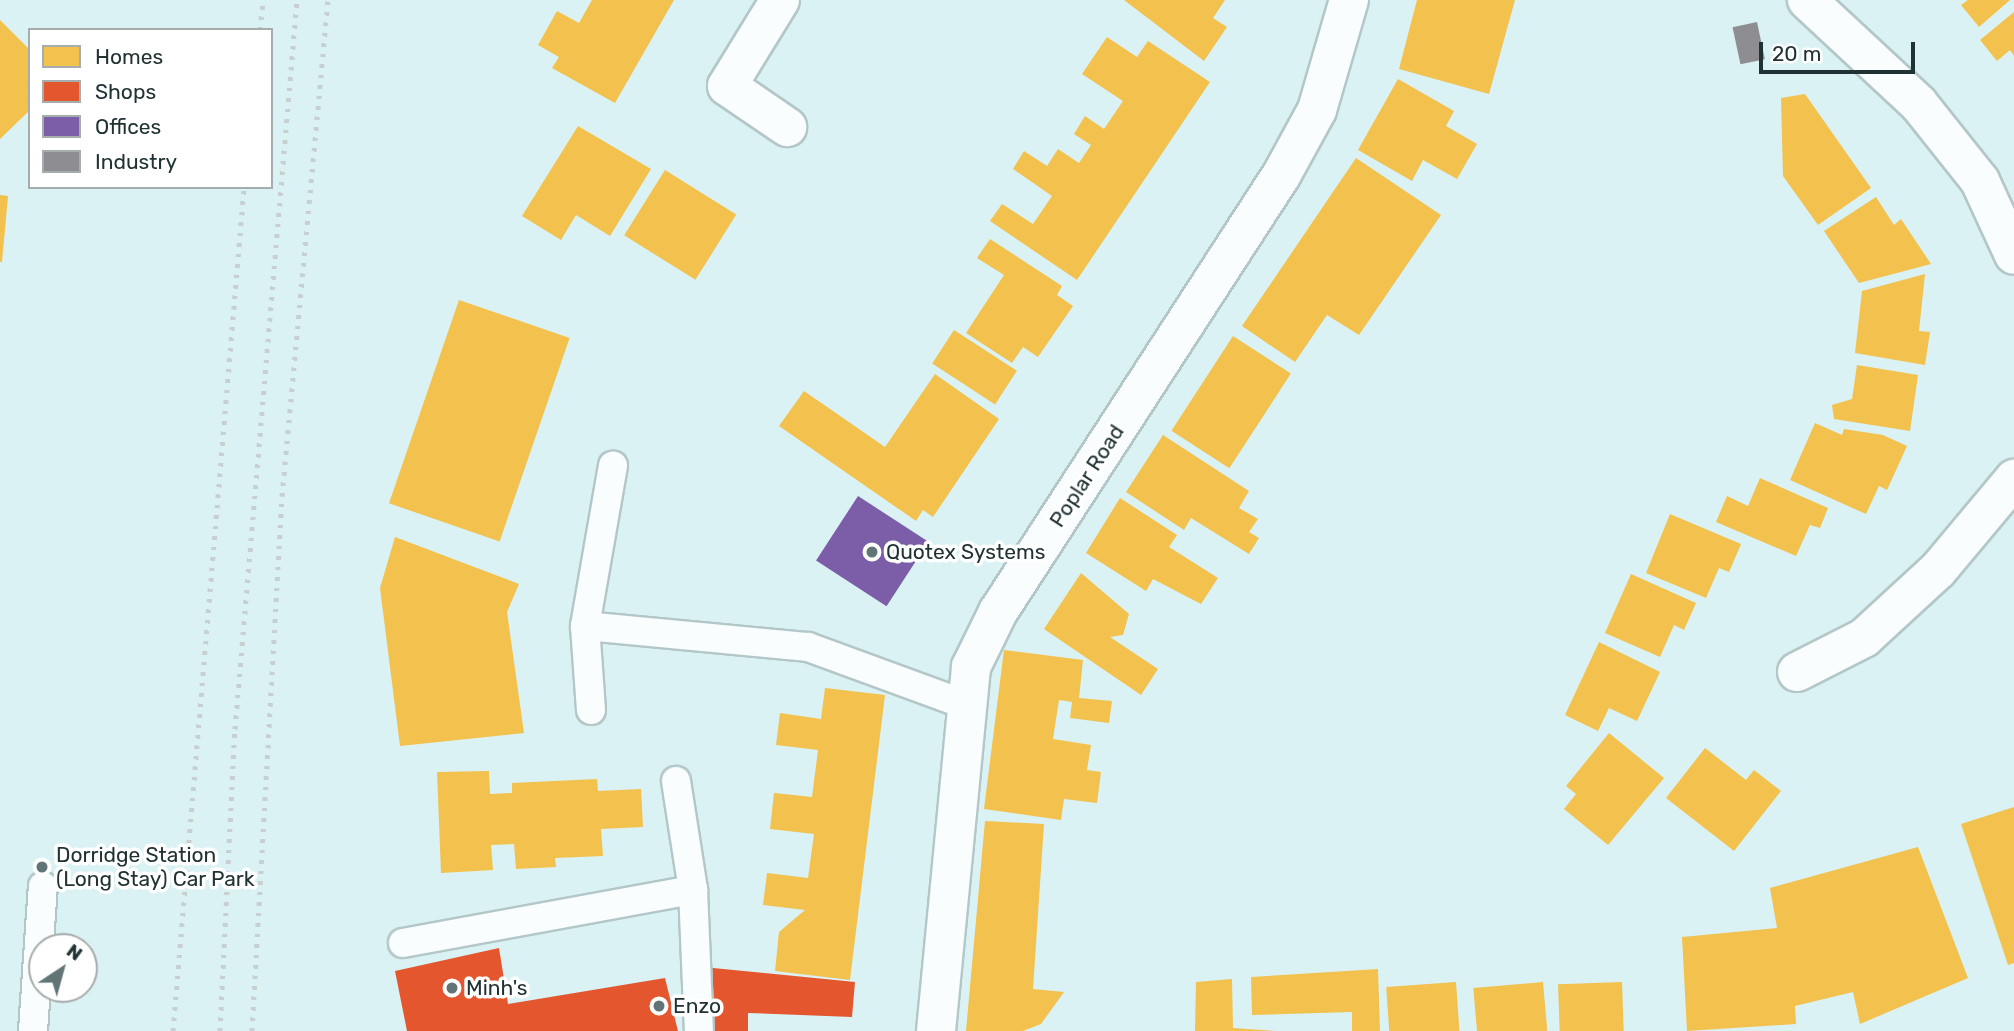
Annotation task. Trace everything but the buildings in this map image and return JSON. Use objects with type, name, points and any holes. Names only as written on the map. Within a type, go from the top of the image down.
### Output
[{"type":"street","points":[[780,0],[727,86],[787,127]]},
{"type":"street","name":"Poplar Road","points":[[936,1031],[964,704],[971,667],[998,612],[1288,164],[1317,110],[1349,0]]},
{"type":"street","points":[[1807,0],[1918,103],[1980,181],[2014,255]]},
{"type":"street","points":[[1797,672],[1864,638],[1938,570],[2014,479]]},
{"type":"lane","points":[[591,710],[585,626],[613,465]]},
{"type":"lane","points":[[585,626],[808,647],[964,704]]},
{"type":"lane","points":[[676,781],[693,890],[699,1031]]},
{"type":"lane","points":[[33,1031],[43,886]]},
{"type":"lane","points":[[403,943],[693,890]]},
{"type":"railway","points":[[260,28],[263,0]]},
{"type":"railway","points":[[220,1031],[235,729],[297,0]]},
{"type":"railway","points":[[252,1031],[282,496],[328,0]]},
{"type":"railway","points":[[173,1031],[244,189]]},
{"type":"place","name":"Quotex Systems","points":[[872,552]]},
{"type":"place","name":"Dorridge Station (Long Stay) Car Park","points":[[42,867]]},
{"type":"place","name":"Minh's","points":[[452,988]]},
{"type":"place","name":"Enzo","points":[[659,1006]]}]
